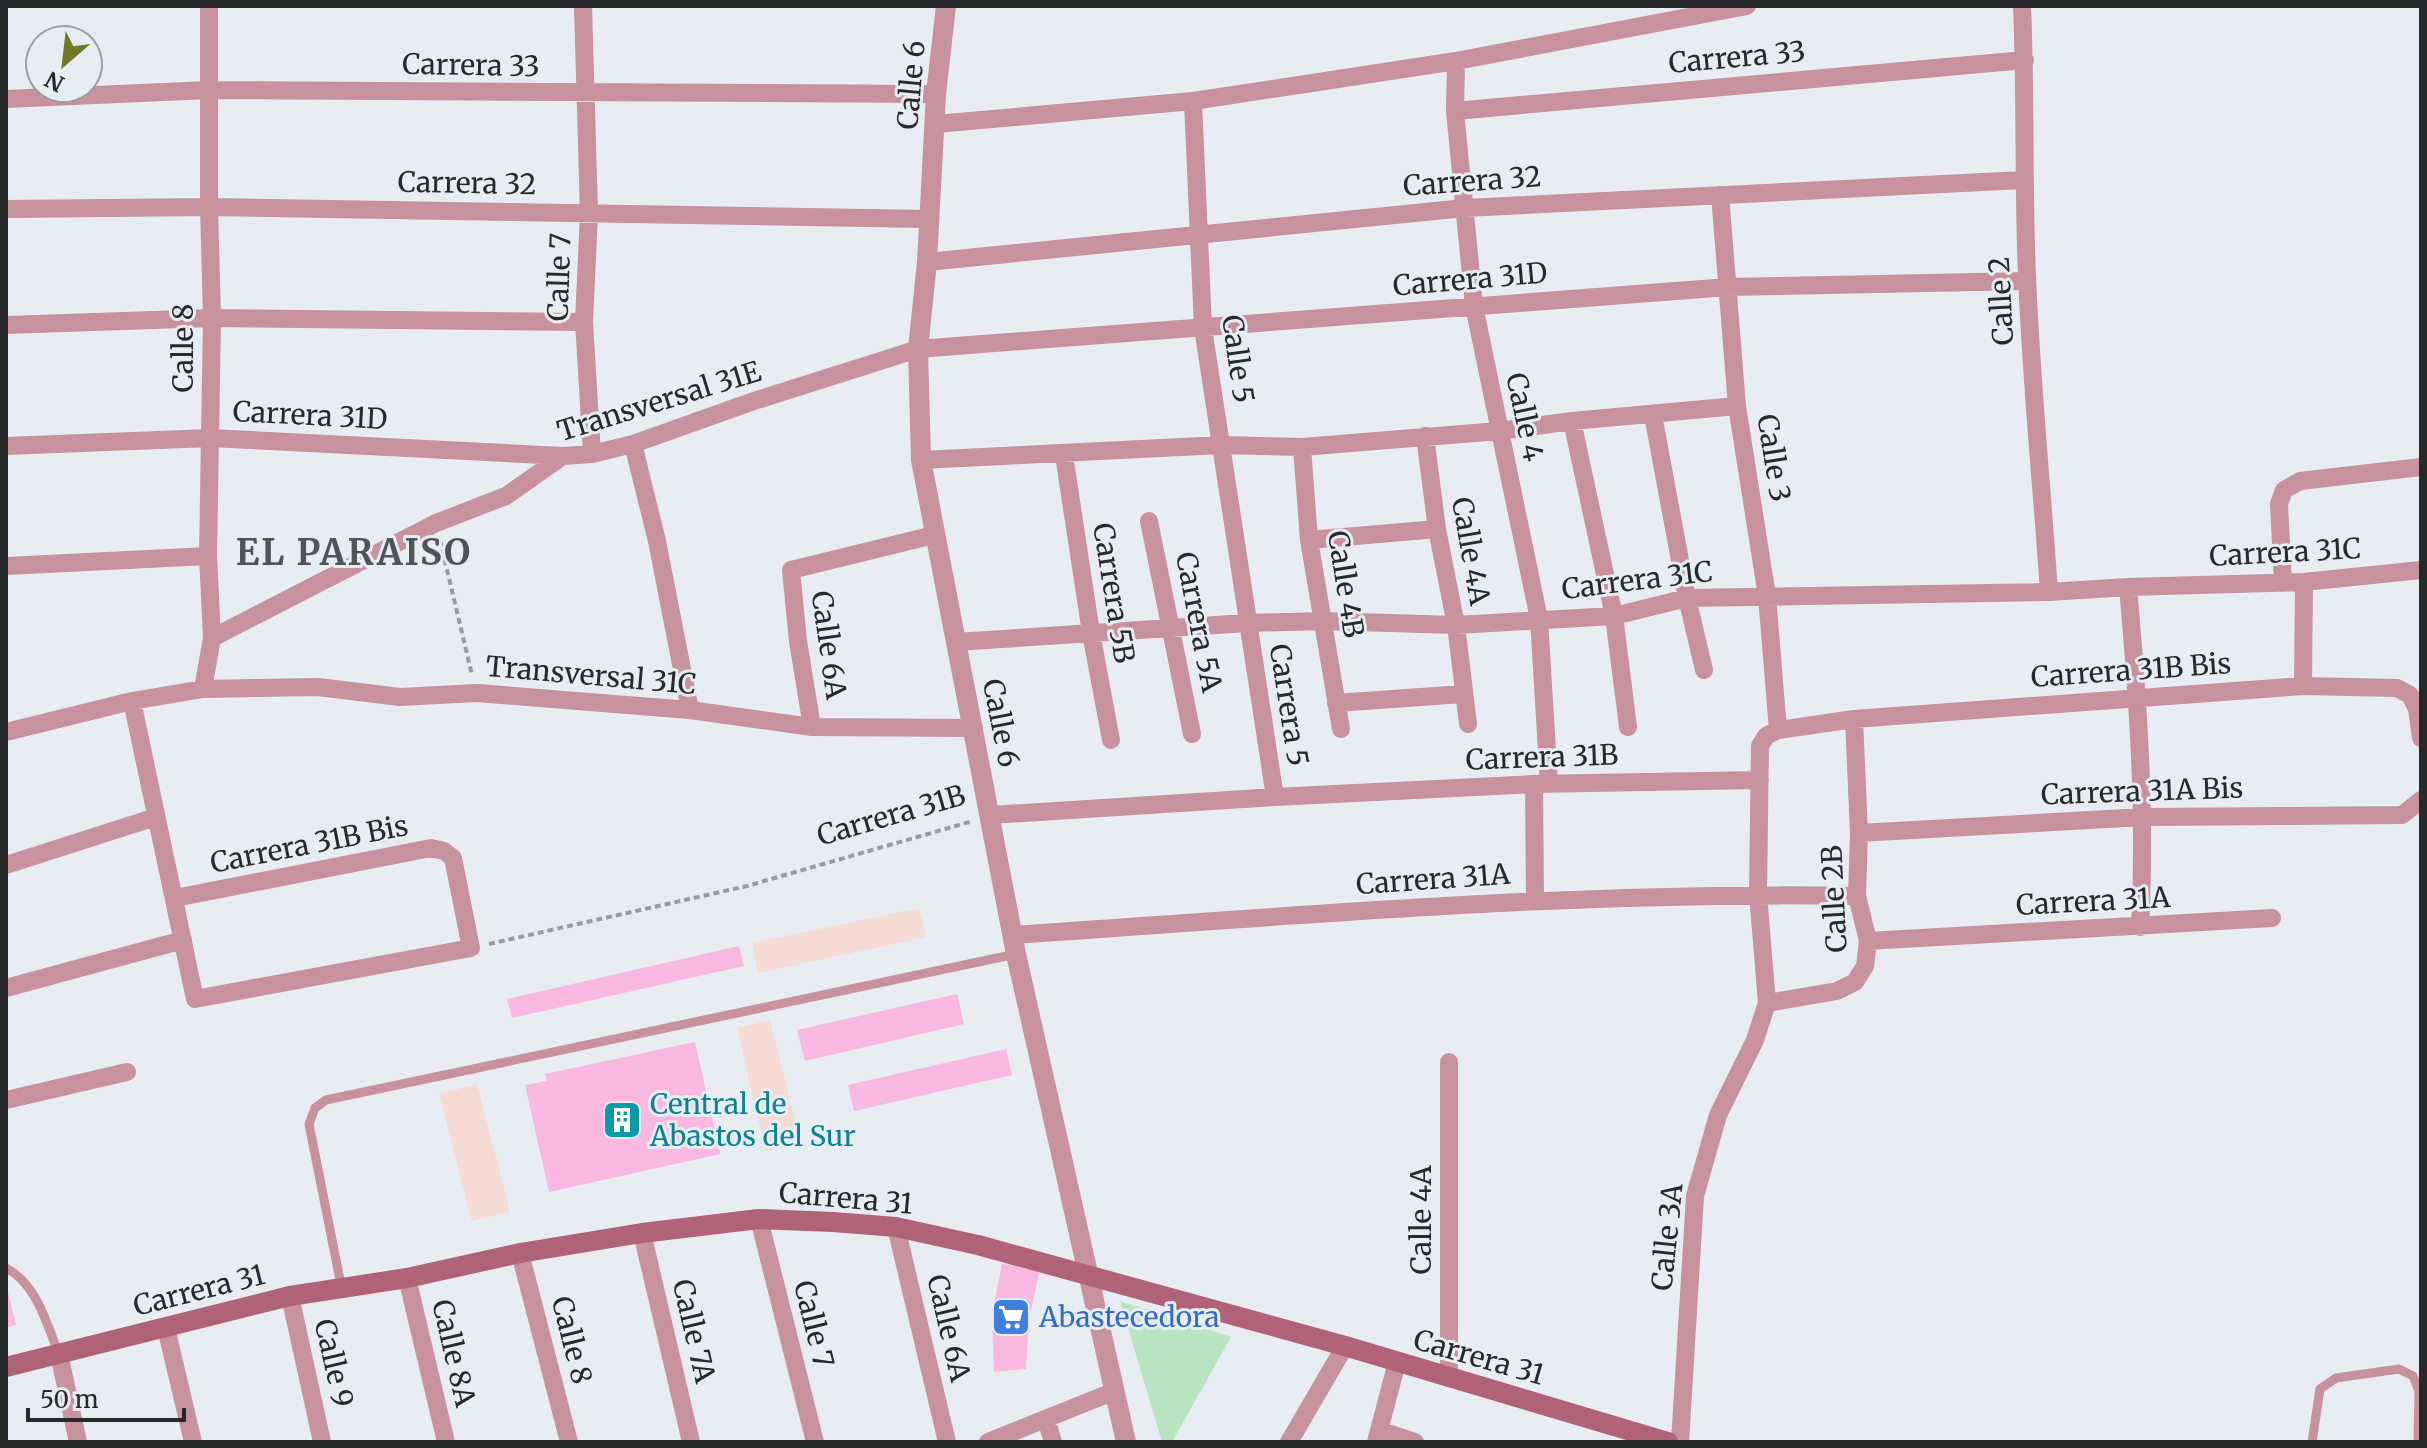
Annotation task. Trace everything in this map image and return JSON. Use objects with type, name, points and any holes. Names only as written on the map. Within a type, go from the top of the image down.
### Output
[{"type":"main road","name":"Carrera 31","points":[[6,1367],[290,1296],[407,1278],[520,1253],[642,1233],[759,1219],[896,1227],[978,1245],[1345,1346],[1668,1442]]},
{"type":"street","name":"Calle 8","points":[[203,689],[212,638],[208,556],[212,318],[209,6]]},
{"type":"street","name":"Calle 7","points":[[583,6],[588,94],[589,213],[584,322],[592,454]]},
{"type":"street","name":"Calle 6","points":[[946,6],[936,94],[927,262],[918,349],[921,460],[1014,944],[1126,1442]]},
{"type":"street","points":[[936,124],[1193,101],[1456,61],[1747,6]]},
{"type":"street","name":"Calle 2","points":[[2022,6],[2027,281],[2049,592]]},
{"type":"street","name":"Carrera 33","points":[[1455,111],[2025,60]]},
{"type":"street","name":"Calle 4","points":[[1456,61],[1455,111],[1474,306],[1539,619],[1542,784],[1535,900]]},
{"type":"street","name":"Carrera 33","points":[[6,99],[209,90],[936,94]]},
{"type":"street","name":"Calle 5","points":[[1193,101],[1203,328],[1247,623]]},
{"type":"street","name":"Carrera 32","points":[[927,262],[1465,208],[2023,180]]},
{"type":"street","name":"Calle 3","points":[[1720,195],[1737,406],[1767,596],[1778,730]]},
{"type":"street","name":"Carrera 32","points":[[6,209],[209,207],[927,219]]},
{"type":"street","name":"Carrera 31D","points":[[918,349],[1728,287],[2027,281]]},
{"type":"street","points":[[6,325],[212,318],[584,322]]},
{"type":"street","name":"Transversal 31E","points":[[212,638],[436,523],[506,496],[563,456],[592,454],[633,444],[754,401],[918,349]]},
{"type":"street","points":[[921,460],[1221,445],[1302,447],[1499,431],[1737,406]]},
{"type":"street","points":[[1653,415],[1687,598],[1704,670]]},
{"type":"street","points":[[1572,421],[1614,616],[1628,727]]},
{"type":"street","name":"Calle 4A","points":[[1425,436],[1437,529],[1456,625],[1468,724]]},
{"type":"street","name":"Carrera 31D","points":[[6,446],[210,438],[563,456]]},
{"type":"street","points":[[633,444],[654,526],[690,710]]},
{"type":"street","name":"Calle 4B","points":[[1302,447],[1309,540],[1341,729]]},
{"type":"street","name":"Carrera 5B","points":[[1064,455],[1111,740]]},
{"type":"street","points":[[2283,583],[2279,504],[2284,490],[2300,481],[2421,467]]},
{"type":"street","name":"Carrera 5A","points":[[1149,521],[1192,734]]},
{"type":"street","points":[[1309,540],[1437,529]]},
{"type":"street","name":"Calle 6A","points":[[812,727],[798,641],[791,570],[934,535]]},
{"type":"street","points":[[6,566],[208,556]]},
{"type":"street","name":"Carrera 31C","points":[[955,642],[1247,623],[1324,621],[1456,625],[1614,616],[1687,598],[2049,592],[2304,582],[2421,570]]},
{"type":"street","points":[[2303,686],[2304,582]]},
{"type":"street","points":[[2128,587],[2143,817],[2140,927]]},
{"type":"street","name":"Carrera 5","points":[[1247,623],[1275,797]]},
{"type":"street","name":"Carrera 31B Bis","points":[[1778,730],[1854,719],[2303,686],[2397,688],[2416,692]]},
{"type":"street","name":"Transversal 31C","points":[[203,689],[318,687],[400,697],[477,693],[690,710],[812,727],[974,728]]},
{"type":"street","points":[[6,732],[132,701],[203,689]]},
{"type":"street","points":[[2416,692],[2421,738]]},
{"type":"street","points":[[1336,703],[1463,694]]},
{"type":"street","points":[[132,701],[195,999],[471,948]]},
{"type":"street","name":"Calle 2B","points":[[1767,1003],[1837,991],[1855,982],[1865,966],[1868,941],[1857,896],[1859,833],[1854,719]]},
{"type":"street","points":[[1767,1003],[1758,894],[1760,746],[1766,736],[1778,730]]},
{"type":"street","name":"Carrera 31B","points":[[991,815],[1542,784],[1760,780]]},
{"type":"street","name":"Carrera 31A Bis","points":[[1859,833],[2143,817],[2402,815],[2421,800]]},
{"type":"street","points":[[6,865],[156,817]]},
{"type":"street","name":"Carrera 31B Bis","points":[[175,898],[431,848],[444,851],[453,858],[471,948]]},
{"type":"street","name":"Carrera 31A","points":[[1014,944],[1535,900],[1758,894],[1857,896]]},
{"type":"street","name":"Carrera 31A","points":[[1868,941],[2272,918]]},
{"type":"street","points":[[6,988],[183,940]]},
{"type":"street","name":"Calle 3A","points":[[1680,1442],[1695,1196],[1718,1115],[1755,1040],[1767,1003]]},
{"type":"street","name":"Calle 4A","points":[[1449,1062],[1449,1378]]},
{"type":"street","points":[[6,1100],[127,1072]]},
{"type":"street","name":"Calle 7","points":[[759,1219],[815,1442]]},
{"type":"street","name":"Calle 6A","points":[[896,1227],[947,1442]]},
{"type":"street","name":"Calle 7A","points":[[642,1233],[691,1442]]},
{"type":"street","name":"Calle 8","points":[[520,1253],[569,1442]]},
{"type":"street","name":"Calle 8A","points":[[407,1278],[446,1442]]},
{"type":"street","name":"Calle 9","points":[[290,1296],[322,1442]]},
{"type":"street","points":[[166,1328],[193,1442]]},
{"type":"street","points":[[1289,1442],[1345,1346]]},
{"type":"street","points":[[59,1354],[78,1442]]},
{"type":"street","points":[[1397,1362],[1377,1436],[1415,1442]]},
{"type":"street","points":[[988,1442],[1115,1391]]},
{"type":"street","points":[[1046,1419],[1053,1442]]},
{"type":"lane","points":[[342,1290],[309,1124],[315,1108],[326,1100],[1014,944]]},
{"type":"lane","points":[[6,1268],[18,1275],[32,1291],[59,1354]]},
{"type":"lane","points":[[2312,1442],[2320,1389],[2336,1378],[2399,1369],[2413,1376],[2419,1391],[2418,1442]]},
{"type":"path","points":[[436,523],[477,693]]},
{"type":"path","name":"Carrera 31B","points":[[471,948],[747,886],[991,815]]},
{"type":"shaded area","points":[[919,908],[926,937],[758,973],[752,943]]},
{"type":"shaded area","points":[[770,1020],[801,1144],[766,1152],[737,1028]]},
{"type":"shaded area","points":[[477,1084],[510,1211],[472,1221],[439,1094]]},
{"type":"green space","points":[[1120,1301],[1231,1337],[1172,1442],[1162,1442]]},
{"type":"building","points":[[739,946],[744,966],[512,1018],[507,999]]},
{"type":"building","points":[[957,994],[964,1024],[805,1061],[797,1030]]},
{"type":"building","name":"Central de Abastos del Sur","points":[[695,1042],[720,1154],[549,1192],[525,1085],[547,1081],[545,1074]]},
{"type":"building","points":[[1006,1049],[1012,1075],[854,1111],[848,1085]]},
{"type":"building","name":"Abastecedora","points":[[1002,1264],[1040,1269],[1029,1319],[1026,1369],[994,1372],[992,1314]]},
{"type":"building","points":[[6,1284],[16,1325],[6,1328]]},
{"type":"place","name":"Central de Abastos del Sur","points":[[622,1120]]},
{"type":"place","name":"Abastecedora","points":[[1011,1317]]},
{"type":"district","name":"EL PARAISO","points":[[354,552]]}]
